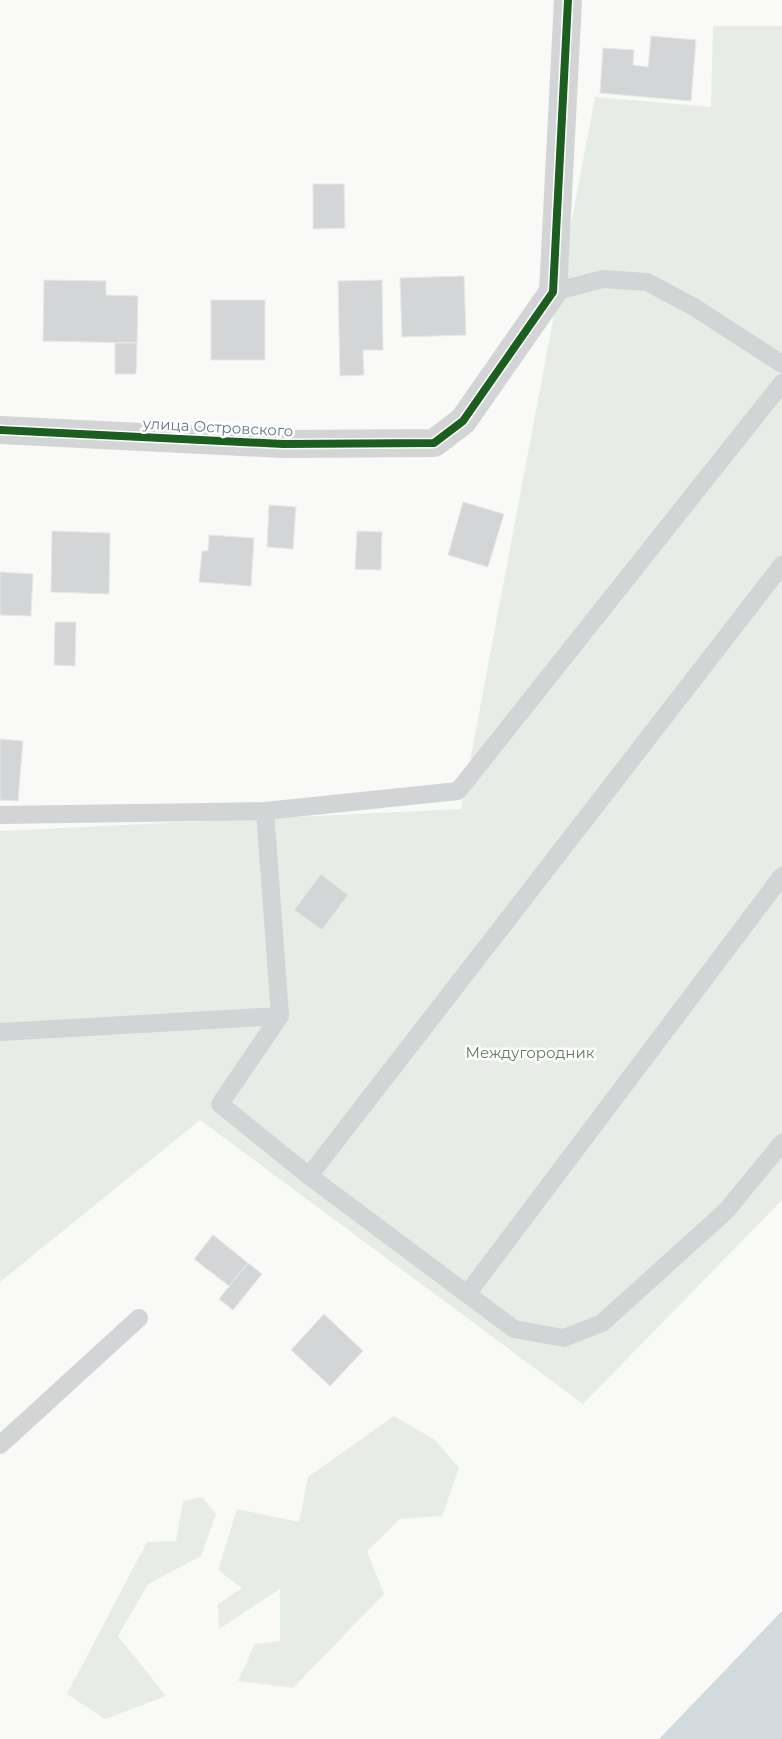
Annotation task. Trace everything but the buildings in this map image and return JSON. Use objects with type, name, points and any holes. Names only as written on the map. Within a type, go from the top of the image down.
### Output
[{"type":"street","points":[[553,292],[568,0]]},
{"type":"street","name":"улица Островского","points":[[0,430],[283,444],[434,443],[463,420],[553,292]]},
{"type":"lane","points":[[553,292],[602,280],[646,282],[694,307],[782,364]]},
{"type":"lane","points":[[0,815],[265,811],[458,792],[782,383]]},
{"type":"lane","points":[[309,1176],[782,566]]},
{"type":"lane","points":[[265,811],[280,1016],[220,1104],[309,1176],[514,1330],[564,1338],[602,1322],[726,1211],[782,1143]]},
{"type":"lane","points":[[467,1294],[782,876]]},
{"type":"lane","points":[[0,1032],[280,1016]]},
{"type":"lane","points":[[0,1445],[139,1318]]},
{"type":"green space","name":"Междугородник","points":[[713,26],[782,26],[782,1200],[583,1404],[200,1120],[0,1282],[0,831],[461,809],[595,97],[711,107]]},
{"type":"green space","points":[[394,1416],[435,1440],[459,1468],[442,1516],[400,1519],[367,1551],[384,1594],[293,1688],[238,1681],[255,1644],[280,1641],[280,1589],[219,1629],[218,1604],[242,1588],[218,1570],[237,1509],[299,1522],[308,1477]]},
{"type":"green space","points":[[202,1497],[216,1514],[201,1556],[148,1584],[118,1636],[166,1696],[105,1719],[67,1694],[147,1542],[176,1541],[183,1501]]},
{"type":"shaded area","points":[[782,1611],[782,1739],[659,1739]]},
{"type":"cycle path","points":[[0,430],[283,444],[434,443],[463,421],[553,292],[568,0]]}]
